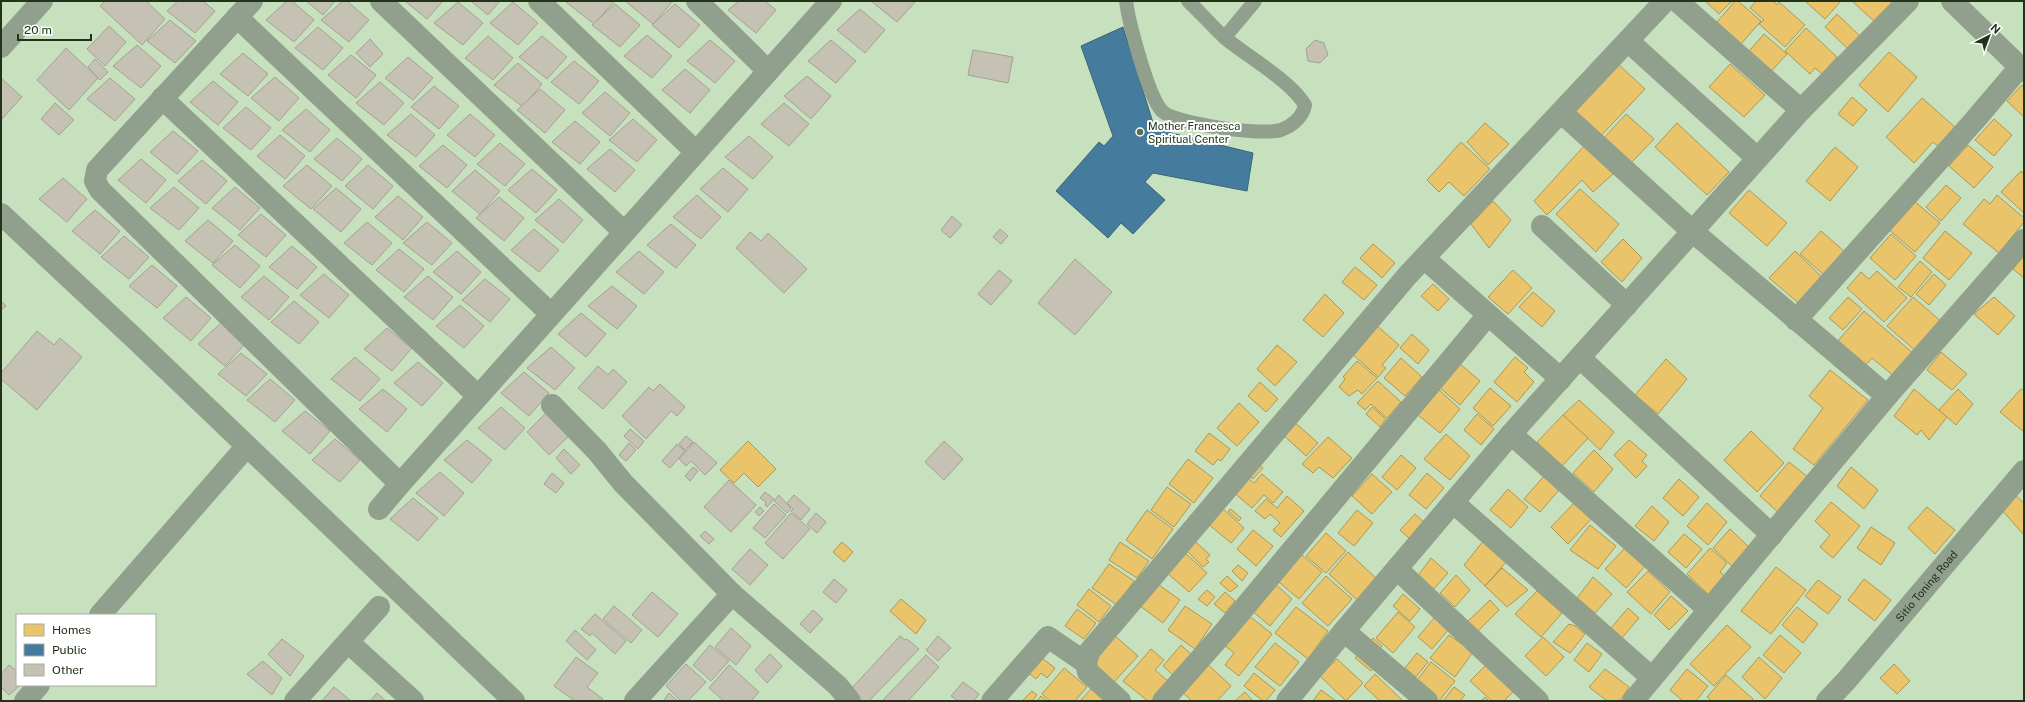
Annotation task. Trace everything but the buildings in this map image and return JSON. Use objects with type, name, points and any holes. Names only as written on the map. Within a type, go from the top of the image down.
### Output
[{"type":"street","points":[[1,47],[42,1]]},
{"type":"street","points":[[252,1],[97,170],[95,181],[100,190],[400,484]]},
{"type":"street","points":[[381,1],[624,232]]},
{"type":"street","points":[[539,1],[696,152]]},
{"type":"street","points":[[697,1],[768,71]]},
{"type":"street","points":[[379,509],[831,1]]},
{"type":"street","points":[[1120,701],[1088,672],[1086,663],[1089,652],[1424,258],[1665,1]]},
{"type":"street","points":[[1677,1],[1801,110]]},
{"type":"street","points":[[1287,701],[1344,631],[1511,434],[1562,379],[1801,110],[1908,1]]},
{"type":"street","points":[[1796,320],[2022,69],[1952,1]]},
{"type":"street","points":[[237,17],[551,314]]},
{"type":"street","points":[[1628,41],[1757,158]]},
{"type":"street","points":[[162,98],[478,396]]},
{"type":"street","points":[[1561,112],[1692,231],[1886,396]]},
{"type":"street","points":[[1,214],[133,337],[514,701]]},
{"type":"street","points":[[1542,226],[1627,305]]},
{"type":"street","points":[[1633,701],[1886,396],[2024,240]]},
{"type":"street","points":[[1424,258],[1562,379]]},
{"type":"street","points":[[1162,701],[1224,632],[1488,315]]},
{"type":"street","points":[[1580,358],[1772,535]]},
{"type":"street","points":[[552,405],[597,451],[623,483],[732,594],[838,686],[850,701]]},
{"type":"street","points":[[1511,434],[1709,610]]},
{"type":"street","points":[[101,614],[247,446]]},
{"type":"street","name":"Sitio Toning Road","points":[[1827,701],[1846,681],[2024,471]]},
{"type":"street","points":[[1454,503],[1652,678]]},
{"type":"street","points":[[1397,569],[1538,701]]},
{"type":"street","points":[[635,701],[732,594]]},
{"type":"street","points":[[294,701],[379,607]]},
{"type":"street","points":[[1344,631],[1427,701]]},
{"type":"street","points":[[992,701],[1048,637],[1086,663]]},
{"type":"street","points":[[348,642],[413,701]]},
{"type":"street","points":[[25,701],[38,686]]},
{"type":"lane","points":[[1126,1],[1129,19],[1150,89],[1162,111],[1176,120],[1266,133],[1281,130],[1295,122],[1304,112],[1305,105],[1301,99],[1287,85],[1225,37],[1188,1]]},
{"type":"lane","points":[[1225,37],[1256,1]]},
{"type":"place","name":"Mother Francesca Spiritual Center","points":[[1140,132]]}]
